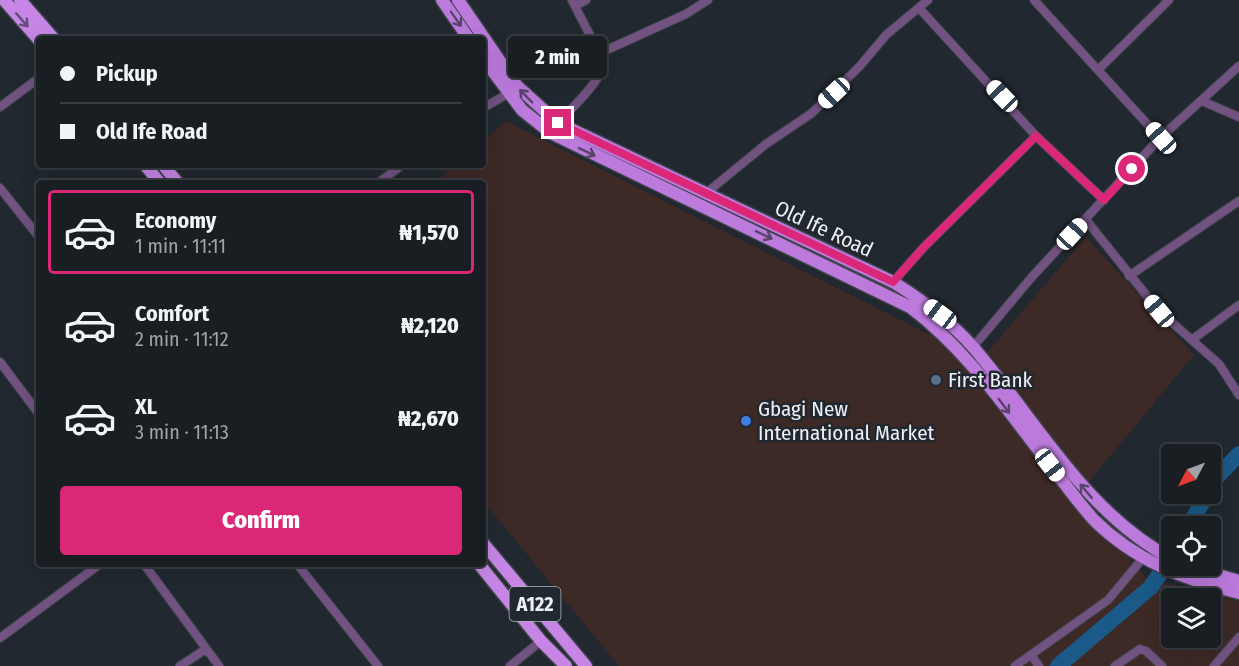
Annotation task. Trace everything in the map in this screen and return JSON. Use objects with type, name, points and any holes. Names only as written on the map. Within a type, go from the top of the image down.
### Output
[{"type":"highway","points":[[4,0],[36,37]]},
{"type":"highway","points":[[20,0],[51,36]]},
{"type":"highway","points":[[148,168],[158,180]]},
{"type":"highway","points":[[166,168],[176,180]]},
{"type":"highway","name":"A122","points":[[486,547],[586,666]]},
{"type":"highway","name":"A122","points":[[481,567],[541,641],[566,666]]},
{"type":"main road","points":[[442,0],[467,36]]},
{"type":"main road","name":"Old Ife Road","points":[[458,0],[483,36]]},
{"type":"main road","name":"Old Ife Road","points":[[486,41],[517,86],[558,123],[705,194],[910,307],[932,324],[973,365],[1094,520],[1143,558],[1161,563]]},
{"type":"main road","name":"Old Ife Road","points":[[486,62],[509,93],[534,120],[572,145],[791,241],[893,282],[940,314],[973,347],[1104,512],[1161,558]]},
{"type":"main road","points":[[1094,520],[1104,512]]},
{"type":"main road","name":"Old Ife Road","points":[[1197,576],[1239,593]]},
{"type":"main road","points":[[1221,576],[1239,581]]},
{"type":"street","points":[[558,123],[597,79],[602,67],[600,53],[573,3],[586,0]]},
{"type":"street","points":[[600,53],[686,14],[708,0]]},
{"type":"street","points":[[705,194],[766,144],[812,112],[855,72],[886,35],[928,0]]},
{"type":"street","points":[[1034,0],[1161,138]]},
{"type":"street","points":[[1099,69],[1168,0]]},
{"type":"street","points":[[919,8],[1036,136],[1104,200]]},
{"type":"street","points":[[973,347],[1161,138],[1239,66]]},
{"type":"street","points":[[0,107],[36,80]]},
{"type":"street","points":[[486,106],[509,93]]},
{"type":"street","points":[[1202,101],[1239,117]]},
{"type":"street","points":[[893,282],[924,247],[1036,136]]},
{"type":"street","points":[[382,180],[398,168]]},
{"type":"street","points":[[0,188],[36,233]]},
{"type":"street","points":[[1129,276],[1239,201]]},
{"type":"street","points":[[1086,220],[1129,276],[1178,331],[1193,339],[1219,364],[1239,394]]},
{"type":"street","points":[[1193,339],[1239,305]]},
{"type":"street","points":[[0,362],[36,410]]},
{"type":"street","points":[[1015,666],[1035,660],[1108,600],[1143,558]]},
{"type":"street","points":[[0,638],[96,567]]},
{"type":"street","points":[[146,567],[219,666]]},
{"type":"street","points":[[299,567],[378,666]]},
{"type":"street","points":[[1214,666],[1239,637]]},
{"type":"street","points":[[510,666],[541,641]]},
{"type":"street","points":[[180,666],[206,649]]},
{"type":"street","points":[[1115,666],[1140,649],[1146,651],[1162,666]]},
{"type":"shaded area","name":"Gbagi New International Market","points":[[506,121],[940,340],[1146,578],[1186,588],[1161,588],[1161,648],[1221,648],[1221,597],[1239,601],[1239,666],[619,666],[486,505],[486,180],[438,180],[452,168],[486,168],[486,138]]},
{"type":"shaded area","points":[[1086,237],[1194,355],[1086,485],[985,355]]},
{"type":"waterway","points":[[1221,473],[1239,454]]},
{"type":"waterway","points":[[1195,516],[1201,504]]},
{"type":"waterway","points":[[1058,666],[1151,587],[1161,572]]},
{"type":"place","name":"First Bank","points":[[936,380]]},
{"type":"place","name":"Gbagi New International Market","points":[[746,421]]},
{"type":"route","points":[[558,123],[578,135],[893,282],[924,247],[1036,136],[1104,200],[1132,169]]}]
